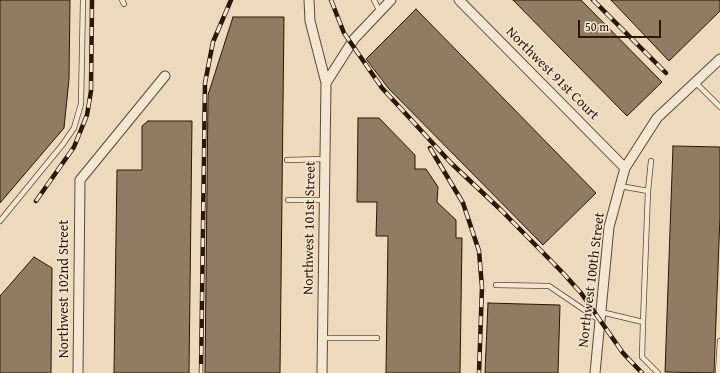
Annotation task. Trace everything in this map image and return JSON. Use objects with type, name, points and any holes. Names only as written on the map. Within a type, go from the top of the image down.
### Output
[{"type":"street","points":[[309,0],[310,21],[326,83]]},
{"type":"street","points":[[326,83],[354,39],[391,0]]},
{"type":"street","name":"Northwest 91st Court","points":[[459,0],[625,168]]},
{"type":"street","name":"Northwest 100th Street","points":[[596,373],[609,227],[625,168],[657,118],[720,59]]},
{"type":"street","name":"Northwest 102nd Street","points":[[78,373],[80,180],[165,76]]},
{"type":"street","name":"Northwest 101st Street","points":[[322,373],[326,83]]},
{"type":"lane","points":[[0,221],[63,144],[74,128],[81,104],[83,0]]},
{"type":"lane","points":[[374,0],[380,12]]},
{"type":"lane","points":[[695,82],[720,107]]},
{"type":"lane","points":[[287,160],[325,158]]},
{"type":"lane","points":[[651,161],[648,190],[642,357],[658,373]]},
{"type":"lane","points":[[620,186],[648,190]]},
{"type":"lane","points":[[288,200],[324,200]]},
{"type":"lane","points":[[496,285],[549,286],[600,316],[643,322]]},
{"type":"lane","points":[[322,338],[376,338]]},
{"type":"lane","points":[[718,373],[720,341]]},
{"type":"building","points":[[0,0],[70,0],[69,79],[64,128],[0,203]]},
{"type":"building","points":[[513,0],[581,0],[662,82],[627,116]]},
{"type":"building","points":[[611,0],[720,0],[720,11],[669,61]]},
{"type":"building","points":[[416,9],[596,193],[543,245],[389,89],[366,59]]},
{"type":"building","points":[[233,17],[284,17],[280,373],[205,373],[208,95]]},
{"type":"building","points":[[358,118],[379,118],[415,155],[415,169],[426,169],[438,187],[437,202],[456,220],[456,238],[462,238],[460,373],[386,373],[388,236],[376,236],[377,202],[357,202]]},
{"type":"building","points":[[148,121],[192,121],[189,373],[114,373],[117,170],[142,170],[142,126]]},
{"type":"building","points":[[673,146],[720,147],[720,216],[714,373],[665,372]]},
{"type":"building","points":[[34,257],[52,268],[51,373],[0,373],[0,296]]},
{"type":"building","points":[[488,303],[560,305],[558,373],[485,373]]},
{"type":"railway","points":[[36,201],[74,147],[87,115],[91,91],[92,0]]},
{"type":"railway","points":[[201,373],[205,83],[213,42],[231,0]]},
{"type":"railway","points":[[331,0],[344,33],[382,88],[451,163],[501,210],[563,273],[581,293],[623,353],[642,373]]},
{"type":"railway","points":[[593,0],[666,73]]},
{"type":"railway","points":[[430,148],[463,203],[479,251],[482,287],[479,373]]}]
